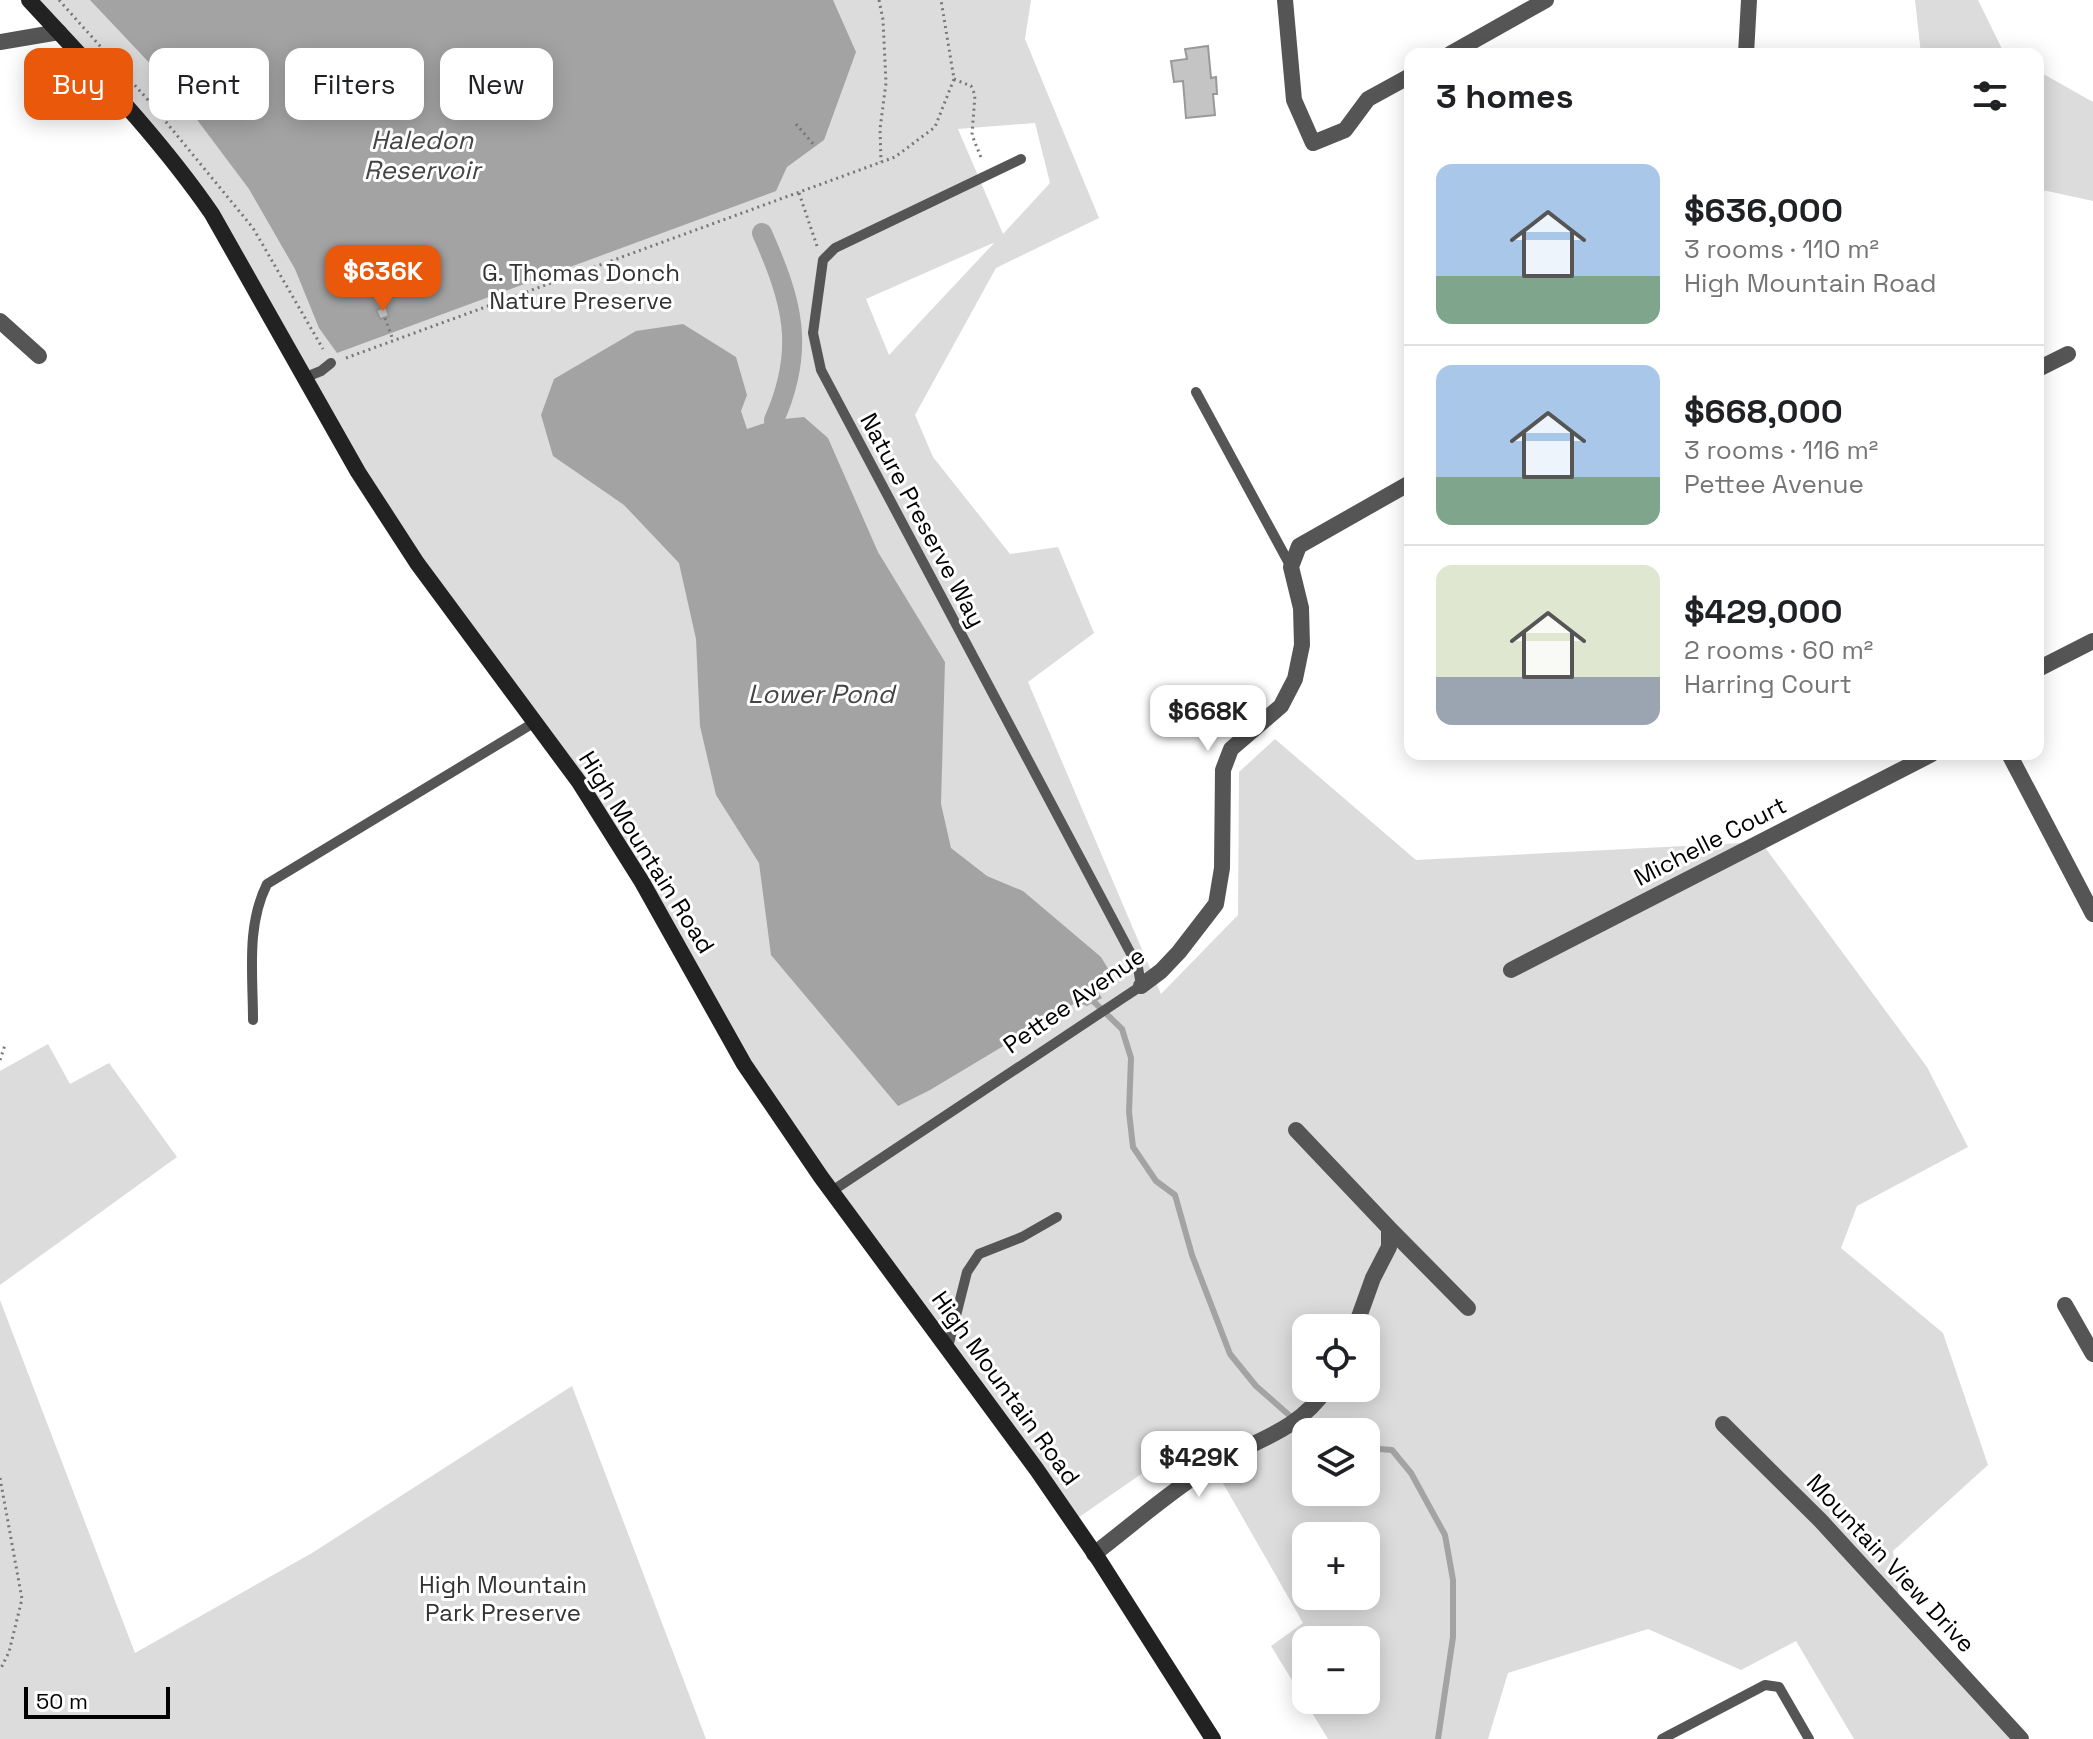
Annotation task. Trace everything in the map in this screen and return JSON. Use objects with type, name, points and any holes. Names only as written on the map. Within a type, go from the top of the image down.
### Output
[{"type":"main road","name":"High Mountain Road","points":[[29,0],[186,176],[240,259],[358,472],[417,563],[579,782],[642,882],[744,1064],[1094,1554],[1213,1739]]},
{"type":"street","points":[[1285,0],[1294,100],[1313,143],[1345,130],[1368,99],[1404,79]]},
{"type":"street","points":[[1461,48],[1546,0]]},
{"type":"street","points":[[1746,48],[1749,0]]},
{"type":"street","points":[[0,42],[59,32]]},
{"type":"street","points":[[0,321],[39,356]]},
{"type":"street","points":[[2044,366],[2068,354]]},
{"type":"street","points":[[1291,567],[1299,546],[1404,486]]},
{"type":"street","name":"Pettee Avenue","points":[[1141,986],[1170,962],[1216,904],[1222,868],[1223,770],[1231,749],[1281,706],[1295,679],[1302,645],[1301,608],[1291,567]]},
{"type":"street","points":[[2044,666],[2093,641]]},
{"type":"street","name":"Michelle Court","points":[[1511,970],[1920,760]]},
{"type":"street","points":[[2012,760],[2093,914]]},
{"type":"street","points":[[1296,1130],[1468,1308]]},
{"type":"street","points":[[1360,1314],[1389,1247],[1389,1228]]},
{"type":"street","points":[[2065,1305],[2093,1354]]},
{"type":"street","points":[[1094,1554],[1211,1465],[1268,1439],[1303,1414],[1314,1402]]},
{"type":"street","name":"Mountain View Drive","points":[[1723,1424],[1821,1521],[2021,1739]]},
{"type":"lane","points":[[823,260],[835,248],[1021,159]]},
{"type":"lane","name":"Nature Preserve Way","points":[[823,260],[813,333],[821,370],[1138,967],[1141,986]]},
{"type":"lane","points":[[306,377],[331,363]]},
{"type":"lane","points":[[1196,392],[1291,567]]},
{"type":"lane","points":[[253,1020],[252,943],[257,904],[267,884],[535,722]]},
{"type":"lane","name":"Pettee Avenue","points":[[832,1191],[1141,986]]},
{"type":"lane","points":[[948,1347],[967,1272],[979,1254],[1022,1237],[1057,1217]]},
{"type":"lane","points":[[1662,1739],[1765,1685],[1779,1687],[1806,1738]]},
{"type":"path","points":[[59,0],[148,100],[253,228],[331,363],[392,337],[895,157],[935,127],[954,79],[941,0]]},
{"type":"path","points":[[879,0],[886,83],[880,129],[881,162]]},
{"type":"path","points":[[954,79],[971,86],[975,95],[972,135],[989,175]]},
{"type":"path","points":[[796,124],[815,146]]},
{"type":"path","points":[[799,193],[823,260]]},
{"type":"path","points":[[385,318],[392,337]]},
{"type":"path","points":[[0,1060],[5,1045]]},
{"type":"path","points":[[0,1478],[22,1599],[9,1652],[0,1670]]},
{"type":"green space","name":"G. Thomas Donch Nature Preserve","points":[[29,0],[1031,0],[1025,39],[1099,218],[996,268],[915,415],[933,457],[1010,554],[1058,547],[1094,633],[1028,682],[1161,994],[1238,915],[1239,772],[1275,739],[1416,860],[1761,842],[1927,1067],[1968,1147],[1857,1206],[1841,1248],[1943,1333],[1988,1465],[1893,1551],[1900,1607],[2013,1739],[1854,1739],[1796,1641],[1741,1670],[1648,1629],[1508,1673],[1488,1739],[1328,1739],[1313,1714],[1380,1714],[1380,1626],[1299,1626],[1303,1623],[1296,1610],[1380,1610],[1380,1522],[1292,1522],[1292,1604],[1196,1436],[1072,1522],[821,1177],[642,882],[421,569],[212,214],[132,120],[133,48],[70,48]],"holes":[[[1035,123],[1050,183],[1003,234],[958,129]],[[994,243],[889,355],[866,299]]]},
{"type":"green space","points":[[1915,0],[1978,0],[2002,48],[1920,48]]},
{"type":"green space","points":[[2044,74],[2093,102],[2093,201],[2044,190]]},
{"type":"green space","points":[[48,1044],[70,1084],[109,1063],[177,1157],[0,1285],[0,1071]]},
{"type":"green space","name":"High Mountain Park Preserve","points":[[0,1300],[135,1653],[312,1553],[572,1386],[706,1739],[0,1739]]},
{"type":"green space","points":[[1292,1631],[1292,1680],[1271,1646]]},
{"type":"water","name":"Haledon Reservoir","points":[[90,0],[833,0],[856,52],[824,140],[787,167],[776,191],[337,353],[319,328],[295,269],[249,189],[197,120],[269,120],[269,48],[149,48],[149,63]]},
{"type":"water","name":"Lower Pond","points":[[683,324],[736,357],[747,395],[741,411],[747,429],[774,420],[804,417],[828,438],[878,552],[945,662],[941,804],[951,848],[987,876],[1023,891],[1101,957],[1110,972],[1096,989],[1102,998],[1087,1006],[1077,1002],[898,1106],[771,955],[759,863],[716,795],[700,726],[696,639],[679,563],[624,505],[553,456],[541,415],[554,379],[636,331]]},
{"type":"building","points":[[1208,46],[1211,78],[1216,77],[1217,94],[1213,94],[1215,115],[1186,118],[1183,81],[1174,82],[1171,61],[1187,59],[1185,49]]},
{"type":"building","points":[[386,307],[389,316],[380,319],[376,310]]},
{"type":"waterway","points":[[762,233],[781,281],[791,325],[790,370],[774,420]]},
{"type":"waterway","points":[[1089,997],[1122,1029],[1131,1058],[1129,1112],[1133,1147],[1156,1181],[1175,1195],[1192,1255],[1230,1354],[1256,1386],[1293,1418]]},
{"type":"waterway","points":[[1380,1449],[1392,1450],[1411,1473],[1445,1535],[1453,1580],[1453,1637],[1438,1739]]}]
